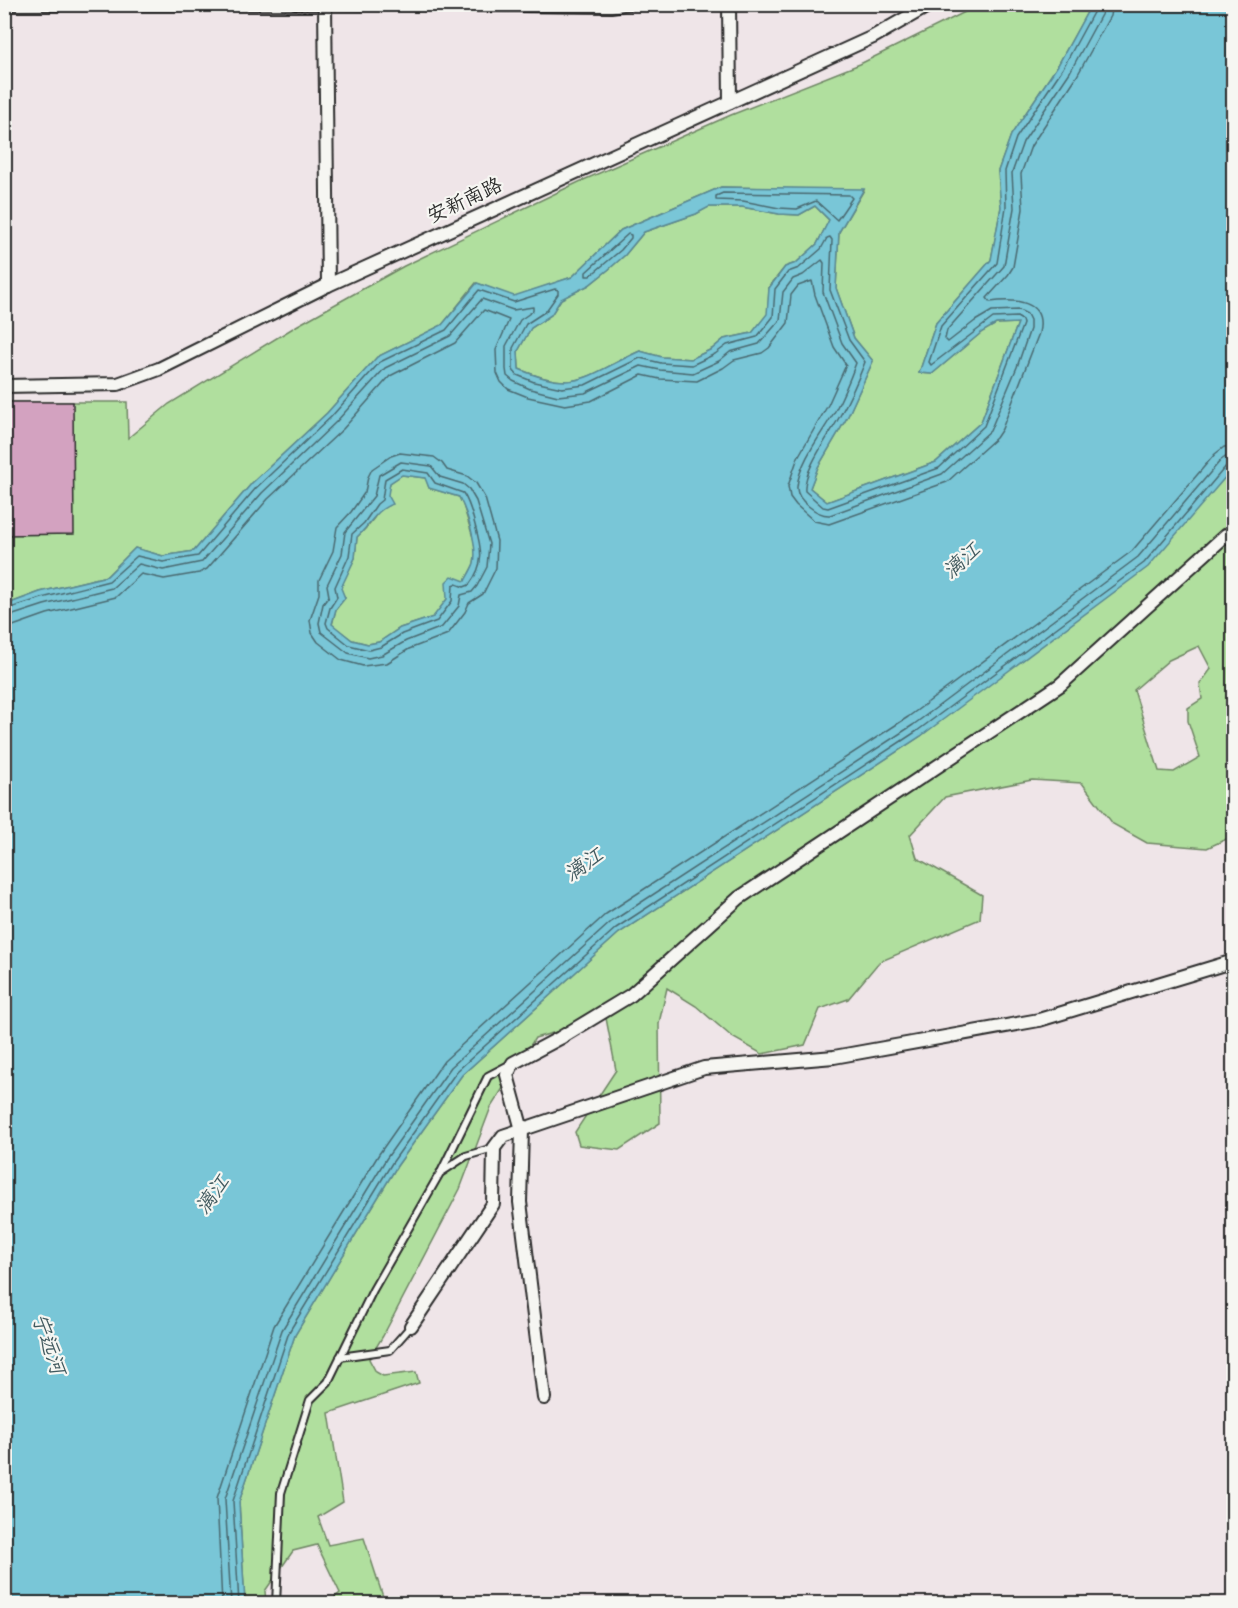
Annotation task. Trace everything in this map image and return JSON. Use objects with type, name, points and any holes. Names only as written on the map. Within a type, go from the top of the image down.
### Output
[{"type":"street","points":[[729,4],[730,102]]},
{"type":"street","name":"安新南路","points":[[4,386],[118,384],[159,369],[328,285],[873,37],[931,4]]},
{"type":"street","points":[[325,5],[328,285]]},
{"type":"street","points":[[544,1398],[520,1202],[522,1130],[507,1075],[513,1063],[560,1038],[631,994],[739,898],[1060,685],[1226,535]]},
{"type":"street","points":[[411,1326],[493,1204],[494,1148],[503,1136],[704,1068],[834,1057],[1039,1020],[1233,961]]},
{"type":"lane","points":[[4,7],[325,5],[530,6],[611,9],[642,4]]},
{"type":"lane","points":[[276,1604],[281,1493],[310,1400],[328,1382],[373,1290],[440,1173],[488,1076],[513,1063]]},
{"type":"lane","points":[[440,1173],[466,1156],[494,1148]]},
{"type":"lane","points":[[340,1357],[390,1350],[411,1326]]},
{"type":"green space","points":[[979,5],[1091,5],[1058,65],[1011,135],[998,171],[1001,207],[991,260],[936,323],[919,373],[932,374],[982,332],[996,324],[1018,323],[981,422],[936,462],[827,502],[810,488],[818,467],[848,416],[873,361],[854,338],[836,288],[839,232],[864,190],[721,187],[621,230],[572,277],[514,297],[476,283],[442,325],[377,357],[327,413],[252,483],[194,551],[163,556],[135,548],[107,576],[40,592],[5,605],[5,402],[127,402],[128,438],[169,404],[298,325],[404,266],[579,182],[731,115],[860,64]]},
{"type":"green space","points":[[815,206],[829,220],[817,244],[796,263],[785,267],[769,287],[768,314],[752,333],[724,339],[712,349],[691,359],[662,357],[640,351],[595,374],[570,381],[540,377],[519,369],[518,351],[531,328],[551,315],[561,299],[589,285],[608,270],[625,255],[644,232],[696,214],[708,207],[742,207],[799,215]]},
{"type":"green space","points":[[1233,464],[1233,836],[1207,848],[1147,843],[1113,824],[1082,783],[1032,780],[945,797],[910,835],[917,858],[982,895],[980,919],[879,962],[848,999],[820,1009],[805,1045],[762,1054],[732,1037],[696,1006],[667,988],[659,1023],[660,1123],[619,1150],[579,1145],[575,1132],[616,1070],[606,1018],[535,1038],[491,1107],[460,1189],[369,1359],[376,1372],[383,1376],[416,1372],[419,1383],[329,1413],[343,1502],[318,1517],[328,1545],[364,1538],[385,1603],[327,1603],[340,1593],[317,1545],[293,1551],[265,1591],[266,1603],[245,1603],[239,1502],[295,1335],[397,1166],[462,1075],[619,933],[921,736],[1228,474]],"holes":[[[1199,646],[1211,669],[1200,684],[1202,699],[1188,708],[1188,721],[1200,757],[1174,772],[1159,771],[1134,690],[1169,660]]]},
{"type":"green space","points":[[402,475],[426,478],[429,488],[459,497],[476,547],[474,564],[465,581],[447,599],[434,617],[400,628],[379,642],[368,644],[352,640],[332,625],[336,609],[345,598],[340,588],[355,558],[357,537],[378,513],[390,483]]},
{"type":"water","points":[[1091,5],[1233,5],[1234,464],[1228,474],[1148,567],[921,736],[619,933],[462,1075],[397,1166],[295,1335],[239,1502],[245,1603],[5,1603],[5,605],[40,592],[107,576],[135,548],[163,556],[194,551],[252,483],[327,413],[377,357],[442,325],[477,283],[514,296],[572,277],[621,230],[721,187],[864,189],[839,232],[836,288],[854,338],[873,361],[848,416],[818,467],[810,488],[827,502],[936,462],[981,422],[1018,323],[996,324],[982,332],[932,374],[919,373],[936,323],[991,260],[1001,207],[998,171],[1011,135],[1058,65]],"holes":[[[815,206],[829,220],[817,244],[796,263],[785,267],[769,288],[767,314],[752,333],[724,339],[712,349],[691,359],[662,357],[640,351],[594,374],[570,381],[539,377],[519,369],[518,351],[531,328],[551,315],[561,299],[589,285],[608,270],[625,255],[644,232],[696,214],[709,207],[742,207],[799,215]],[[402,475],[425,478],[429,488],[459,497],[471,529],[474,563],[465,581],[452,576],[446,582],[447,599],[433,617],[400,628],[379,642],[368,644],[352,640],[332,624],[336,609],[345,598],[341,588],[355,558],[357,537],[378,513],[393,504],[388,495],[390,483]]]},
{"type":"building","points":[[4,402],[73,402],[74,534],[4,535]]},
{"type":"water label","name":"漓江","points":[[962,561]]},
{"type":"water label","name":"漓江","points":[[584,865]]},
{"type":"water label","name":"漓江","points":[[213,1195]]},
{"type":"water label","name":"宁远河","points":[[48,1344]]}]
